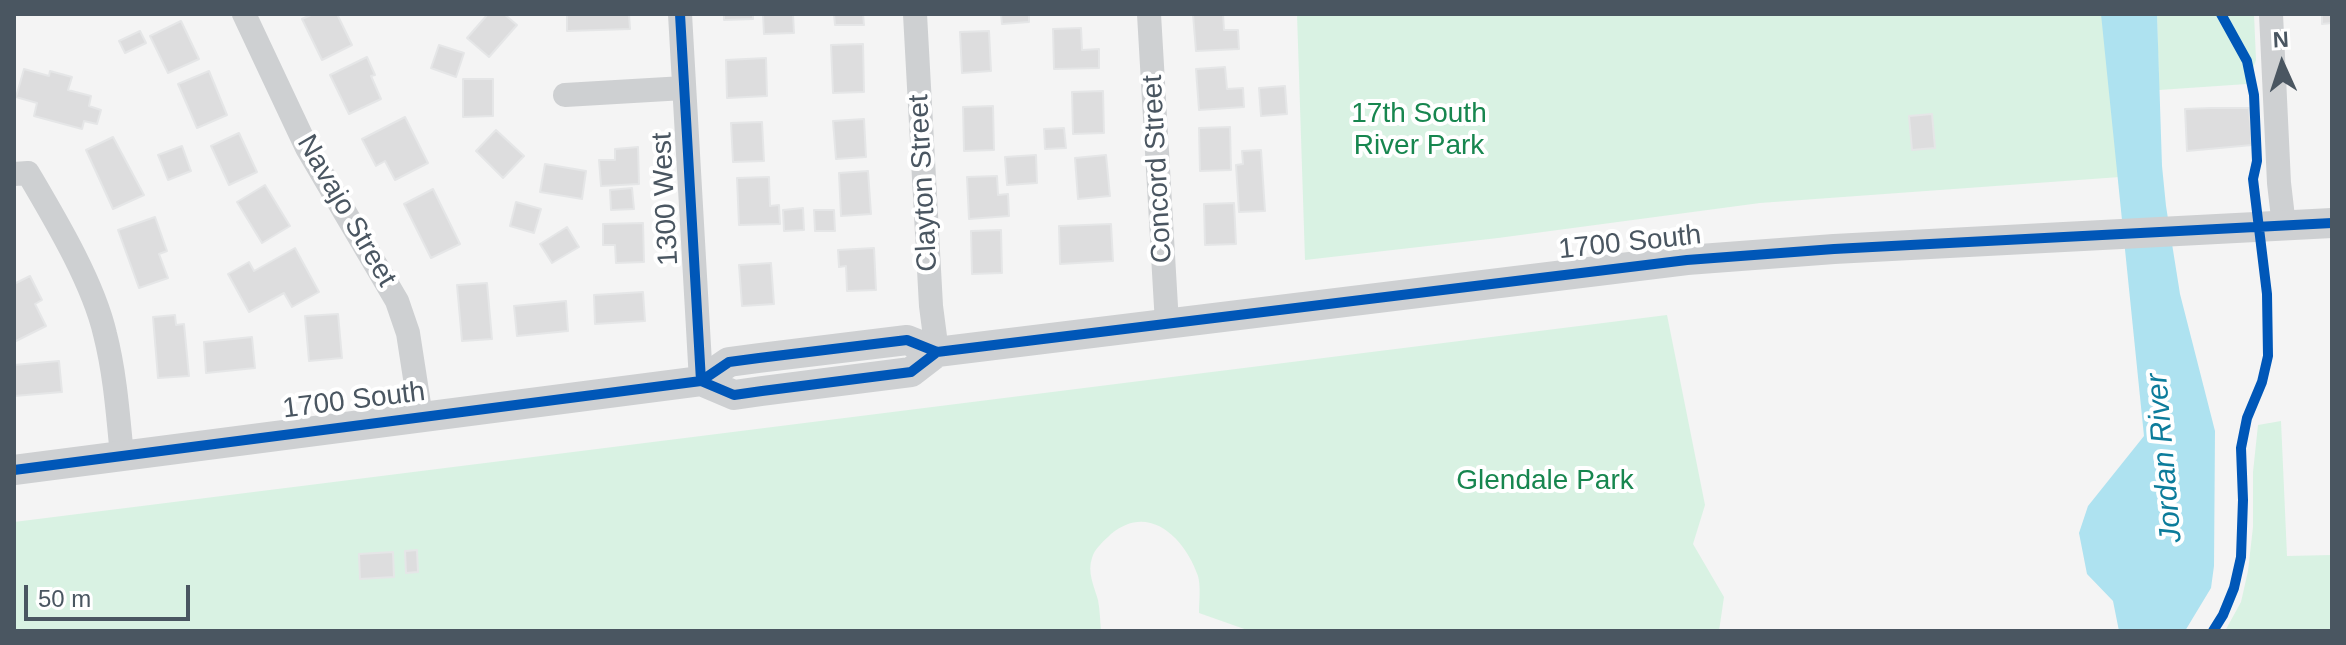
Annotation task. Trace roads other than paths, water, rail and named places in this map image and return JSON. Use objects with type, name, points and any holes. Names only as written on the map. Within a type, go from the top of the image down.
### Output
[{"type":"street","name":"Navajo Street","points":[[244,14],[307,148],[397,301],[408,333],[421,417]]},
{"type":"street","name":"1300 West","points":[[680,14],[701,381]]},
{"type":"street","name":"Clayton Street","points":[[915,14],[931,306],[937,352]]},
{"type":"street","name":"Concord Street","points":[[1149,14],[1167,324]]},
{"type":"street","points":[[2271,14],[2284,226]]},
{"type":"street","points":[[565,95],[684,88]]},
{"type":"street","points":[[14,174],[28,173],[54,218],[97,307],[110,356],[122,456]]},
{"type":"street","name":"1700 South","points":[[14,470],[701,381],[729,362],[907,340],[937,352],[1687,260],[2332,223]]},
{"type":"water","name":"Jordan River","points":[[2101,14],[2157,14],[2166,206],[2180,294],[2215,431],[2214,566],[2211,588],[2185,631],[2119,631],[2113,601],[2087,574],[2079,533],[2088,506],[2144,436]]},
{"type":"park label","name":"17th South River Park","points":[[1419,130]]},
{"type":"park label","name":"Glendale Park","points":[[1545,481]]}]
